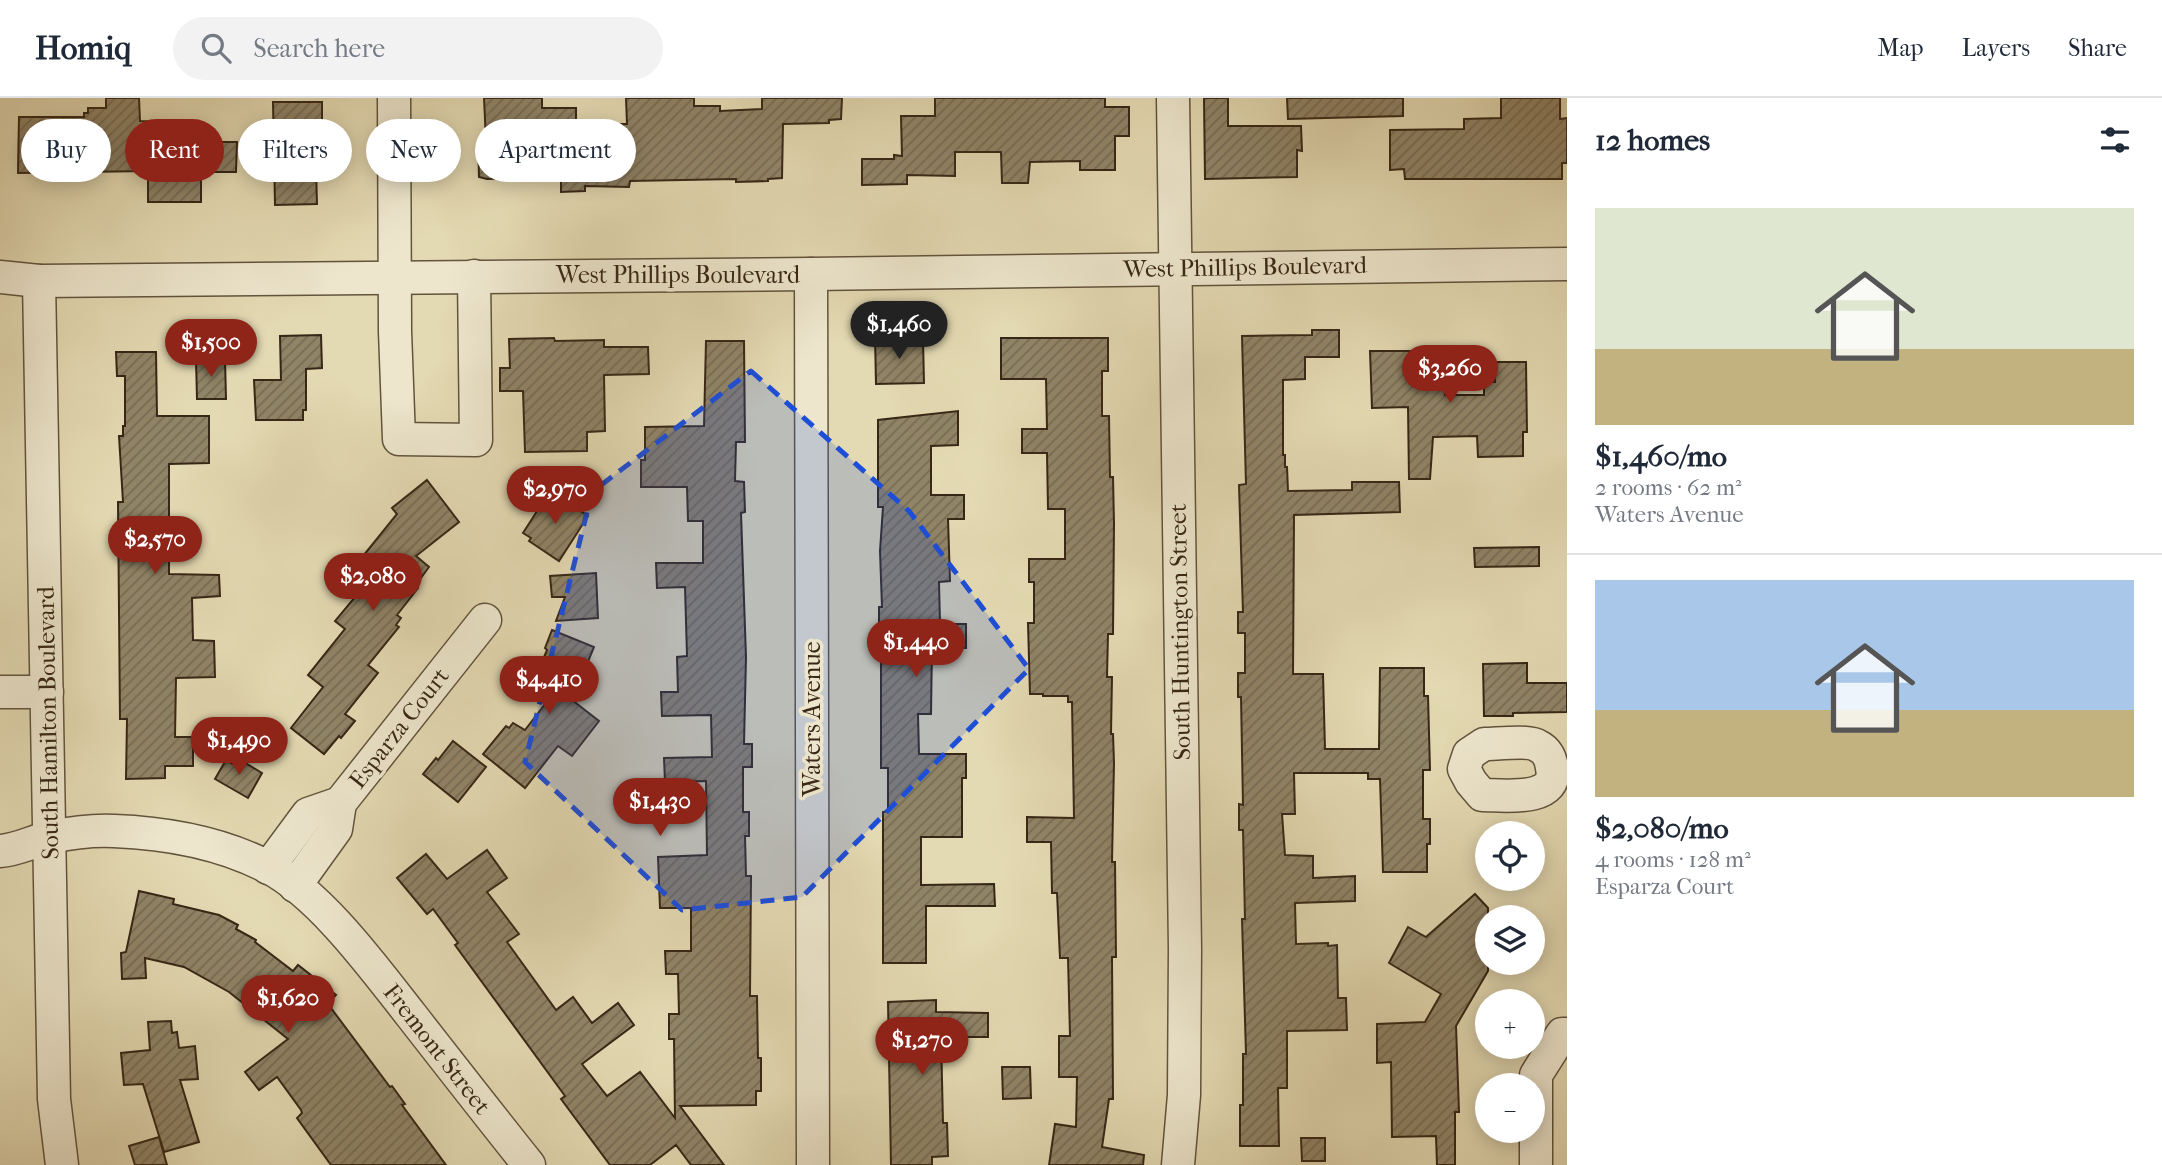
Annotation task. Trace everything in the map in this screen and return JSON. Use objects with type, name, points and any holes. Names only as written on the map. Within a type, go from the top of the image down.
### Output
[{"type":"street","points":[[394,98],[395,331],[400,439],[476,440],[474,276]]},
{"type":"street","name":"South Huntington Street","points":[[1173,98],[1185,949],[1184,1095],[1178,1165]]},
{"type":"street","name":"West Phillips Boulevard","points":[[0,277],[39,281],[1567,264]]},
{"type":"street","name":"Waters Avenue","points":[[811,274],[813,1165]]},
{"type":"street","name":"South Hamilton Boulevard","points":[[39,281],[54,1099],[62,1165]]},
{"type":"street","name":"Esparza Court","points":[[295,886],[336,829],[340,803],[485,620]]},
{"type":"street","points":[[0,692],[47,692]]},
{"type":"street","name":"Esparza Court","points":[[268,868],[308,814],[340,803]]},
{"type":"street","name":"Fremont Street","points":[[0,851],[50,837],[111,831],[165,834],[217,847],[268,868],[295,886],[334,922],[368,960],[529,1165]]},
{"type":"street","points":[[1536,1165],[1536,1074],[1562,1034],[1567,1034]]},
{"type":"highlighted area","points":[[751,371],[909,511],[1029,669],[802,897],[682,910],[525,762],[592,492]]},
{"type":"building","points":[[106,98],[139,98],[140,119],[125,119],[125,171],[111,172],[111,119],[21,119],[21,173],[18,173],[19,117],[84,117],[88,108],[106,108]]},
{"type":"building","points":[[484,98],[542,98],[542,108],[576,108],[576,119],[485,119]]},
{"type":"building","points":[[626,98],[694,98],[694,106],[720,106],[720,111],[762,109],[762,98],[842,98],[841,119],[829,120],[829,123],[783,124],[782,178],[736,182],[736,179],[636,181],[636,119],[627,119]]},
{"type":"building","points":[[935,98],[1105,98],[1105,107],[1129,107],[1129,136],[1115,136],[1115,170],[1080,170],[1080,161],[1030,162],[1028,183],[1002,183],[1001,152],[955,152],[955,176],[907,175],[907,184],[862,185],[862,159],[894,159],[894,155],[902,156],[901,116],[935,116]]},
{"type":"building","points":[[1204,98],[1228,98],[1228,126],[1301,126],[1302,151],[1297,150],[1297,177],[1205,179]]},
{"type":"building","points":[[1287,98],[1403,98],[1403,116],[1288,119]]},
{"type":"building","points":[[1501,98],[1560,98],[1560,119],[1567,118],[1567,163],[1562,163],[1562,179],[1405,179],[1404,169],[1390,170],[1390,130],[1464,129],[1464,119],[1501,118]]},
{"type":"building","points":[[273,102],[322,102],[322,119],[273,119]]},
{"type":"building","points":[[224,142],[237,142],[236,172],[224,172]]},
{"type":"building","points":[[148,182],[201,182],[201,202],[148,202]]},
{"type":"building","points":[[275,182],[316,182],[317,204],[275,205]]},
{"type":"building","points":[[561,182],[630,182],[629,187],[585,186],[585,191],[561,192]]},
{"type":"building","points":[[1312,330],[1339,330],[1339,357],[1305,357],[1305,379],[1283,380],[1283,455],[1287,467],[1288,491],[1352,490],[1352,482],[1399,482],[1400,512],[1294,515],[1293,674],[1323,674],[1325,749],[1379,749],[1380,668],[1424,668],[1424,696],[1428,696],[1430,770],[1423,770],[1423,819],[1430,819],[1430,844],[1427,844],[1427,872],[1383,872],[1380,779],[1368,779],[1368,773],[1294,773],[1295,814],[1282,814],[1285,855],[1313,856],[1313,878],[1355,876],[1355,901],[1295,903],[1296,944],[1337,945],[1338,998],[1346,998],[1347,1030],[1287,1031],[1287,1088],[1278,1088],[1279,1146],[1240,1146],[1243,1054],[1246,1054],[1242,919],[1245,919],[1243,830],[1239,830],[1239,804],[1243,805],[1241,697],[1238,697],[1238,673],[1245,673],[1245,633],[1238,633],[1238,612],[1243,612],[1239,485],[1246,484],[1242,336],[1312,335]]},
{"type":"building","points":[[321,335],[322,368],[306,369],[306,410],[303,410],[303,420],[256,420],[254,380],[281,380],[280,336]]},
{"type":"building","points":[[875,336],[923,340],[924,383],[876,384]]},
{"type":"building","points":[[554,338],[555,341],[604,340],[604,347],[648,347],[649,374],[604,375],[605,431],[587,432],[587,451],[525,452],[523,391],[500,391],[500,368],[510,368],[509,339]]},
{"type":"building","points":[[1001,338],[1108,338],[1108,371],[1102,371],[1102,416],[1109,416],[1110,477],[1113,477],[1113,634],[1108,634],[1107,677],[1112,677],[1112,862],[1115,862],[1116,957],[1112,957],[1113,1099],[1109,1099],[1102,1147],[1144,1155],[1143,1165],[1049,1165],[1055,1124],[1076,1127],[1077,1077],[1059,1077],[1059,1036],[1070,1036],[1068,958],[1060,958],[1057,893],[1052,893],[1051,842],[1027,842],[1027,817],[1074,818],[1072,702],[1068,702],[1068,696],[1030,694],[1028,623],[1034,623],[1034,582],[1029,582],[1029,559],[1065,559],[1065,509],[1048,509],[1047,453],[1022,453],[1022,429],[1047,429],[1046,379],[1001,379]]},
{"type":"building","points":[[706,341],[744,341],[745,442],[736,442],[735,481],[744,482],[745,512],[741,513],[746,657],[744,744],[752,744],[752,767],[743,767],[743,812],[749,812],[749,836],[745,836],[746,876],[751,876],[750,996],[757,996],[761,1091],[756,1091],[756,1105],[680,1106],[724,1165],[691,1165],[676,1145],[650,1165],[610,1165],[561,1099],[565,1096],[455,945],[458,943],[433,909],[427,914],[397,878],[426,854],[447,879],[487,850],[507,878],[487,892],[519,934],[507,942],[556,1010],[573,997],[592,1023],[618,1003],[634,1025],[582,1064],[607,1096],[640,1072],[675,1118],[674,1039],[669,1039],[669,1014],[679,1014],[678,974],[666,974],[665,951],[691,951],[691,908],[660,908],[658,857],[707,855],[706,781],[665,782],[664,758],[712,757],[711,715],[662,716],[661,692],[678,692],[677,657],[687,656],[685,587],[657,588],[656,563],[703,563],[703,521],[688,521],[687,487],[641,487],[641,460],[645,460],[645,427],[704,426]]},
{"type":"building","points":[[1370,351],[1444,351],[1445,395],[1484,395],[1484,382],[1495,382],[1494,362],[1526,362],[1527,432],[1523,432],[1523,456],[1478,457],[1477,436],[1433,437],[1430,479],[1409,479],[1408,407],[1372,408]]},
{"type":"building","points":[[116,352],[156,352],[157,416],[209,416],[209,463],[169,464],[169,574],[219,575],[220,596],[192,598],[193,640],[214,641],[215,677],[176,678],[175,737],[193,737],[193,766],[165,766],[165,778],[126,779],[127,719],[120,719],[118,502],[123,502],[119,436],[123,436],[125,426],[125,376],[117,376]]},
{"type":"building","points":[[196,359],[225,359],[226,399],[197,399]]},
{"type":"building","points":[[958,411],[958,445],[931,446],[931,495],[964,495],[964,519],[948,519],[950,581],[939,582],[940,624],[966,624],[966,648],[932,647],[931,714],[918,714],[919,754],[966,754],[966,778],[962,778],[962,837],[921,837],[921,885],[994,884],[995,906],[926,906],[926,963],[883,963],[883,812],[888,811],[888,768],[881,768],[879,607],[882,607],[880,551],[883,507],[878,507],[878,420]]},
{"type":"building","points":[[427,480],[459,522],[416,556],[429,567],[415,586],[418,588],[397,615],[401,618],[396,625],[399,627],[368,665],[378,673],[345,714],[355,721],[324,754],[291,728],[323,687],[308,675],[345,629],[335,621],[366,584],[351,571],[397,514],[392,508]]},
{"type":"building","points":[[550,491],[588,516],[559,561],[529,541],[531,538],[523,533]]},
{"type":"building","points":[[1539,547],[1539,566],[1475,567],[1474,548]]},
{"type":"building","points":[[596,573],[598,618],[556,621],[565,597],[552,597],[550,576]]},
{"type":"building","points":[[552,630],[594,647],[572,700],[599,721],[572,756],[558,746],[525,788],[483,754],[506,726],[509,728],[513,723],[525,730],[562,682],[538,672]]},
{"type":"building","points":[[1527,663],[1527,683],[1567,683],[1567,712],[1484,716],[1483,664]]},
{"type":"building","points":[[453,741],[486,767],[458,802],[423,774]]},
{"type":"building","points":[[226,760],[238,767],[242,761],[262,773],[248,798],[215,779]]},
{"type":"building","points":[[139,891],[174,899],[173,904],[219,915],[238,925],[236,929],[256,940],[255,942],[293,971],[298,965],[336,995],[328,1004],[390,1087],[392,1086],[405,1104],[402,1105],[446,1165],[331,1165],[297,1118],[302,1113],[301,1110],[277,1077],[259,1090],[245,1072],[288,1039],[229,992],[184,967],[145,958],[146,978],[122,979],[121,953],[126,952]]},
{"type":"building","points":[[1475,894],[1485,905],[1475,905],[1475,975],[1486,975],[1475,989],[1456,1026],[1459,1112],[1455,1112],[1455,1165],[1437,1165],[1436,1136],[1392,1137],[1391,1062],[1377,1063],[1377,1024],[1425,1022],[1441,994],[1389,963],[1408,927],[1426,937]]},
{"type":"building","points":[[936,1000],[936,1012],[988,1013],[988,1037],[941,1037],[943,1123],[947,1123],[948,1156],[932,1157],[932,1165],[891,1165],[888,1002]]},
{"type":"building","points":[[171,1021],[172,1033],[177,1032],[179,1048],[195,1046],[198,1079],[180,1080],[199,1142],[164,1152],[143,1084],[124,1085],[121,1053],[150,1050],[148,1022]]},
{"type":"building","points":[[1002,1067],[1030,1067],[1031,1098],[1003,1099]]},
{"type":"building","points":[[159,1137],[167,1165],[135,1165],[129,1146]]},
{"type":"building","points":[[1301,1138],[1325,1138],[1325,1161],[1302,1161]]}]
